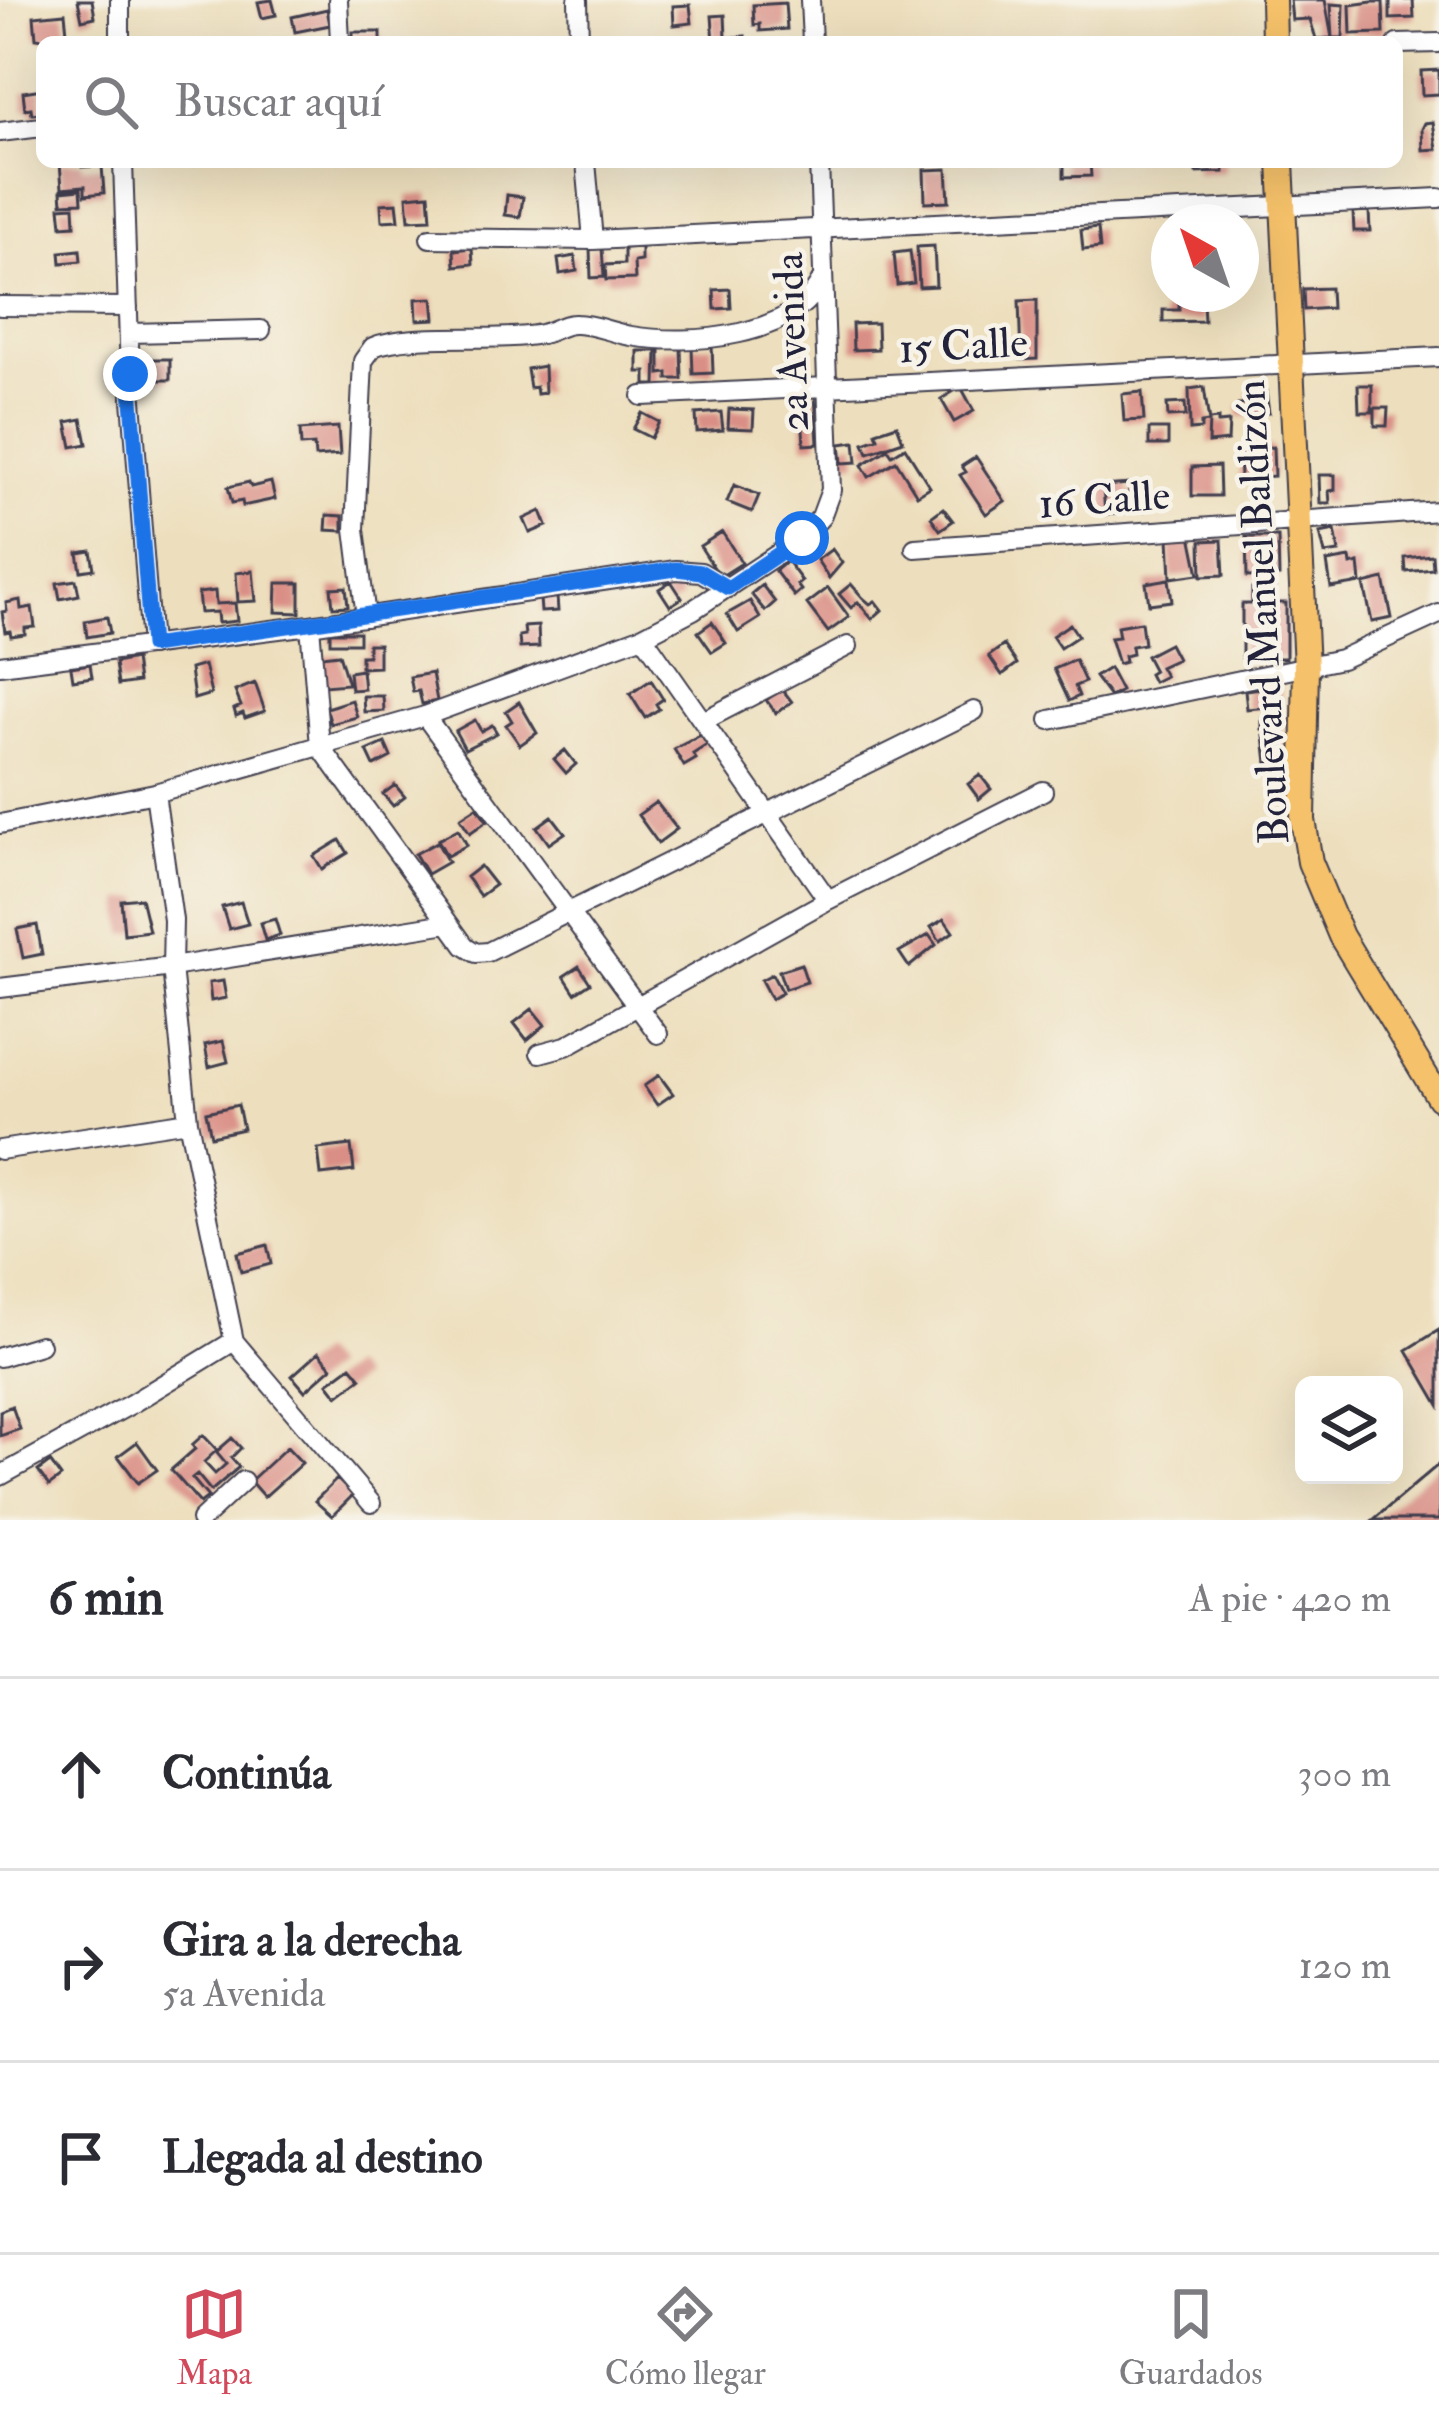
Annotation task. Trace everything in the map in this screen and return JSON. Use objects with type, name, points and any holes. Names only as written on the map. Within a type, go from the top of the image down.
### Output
[{"type":"main road","points":[[1273,0],[1274,36]]},
{"type":"main road","name":"Boulevard Manuel Baldizón","points":[[1281,168],[1306,667],[1304,820],[1310,862],[1341,936],[1439,1098]]},
{"type":"street","points":[[119,0],[121,36]]},
{"type":"street","points":[[338,0],[340,36]]},
{"type":"street","points":[[578,0],[579,36]]},
{"type":"street","points":[[810,0],[812,36]]},
{"type":"street","points":[[1403,44],[1439,43]]},
{"type":"street","points":[[0,132],[36,128]]},
{"type":"street","points":[[123,168],[129,334],[151,646]]},
{"type":"street","points":[[587,168],[593,240]]},
{"type":"street","name":"2a Avenida","points":[[728,588],[802,538],[821,517],[831,490],[818,168]]},
{"type":"street","points":[[430,238],[593,240],[1439,198]]},
{"type":"street","points":[[367,617],[355,529],[363,361],[374,347],[538,335],[575,323],[636,337],[689,338],[746,331],[773,325],[797,312],[815,294],[824,272]]},
{"type":"street","points":[[0,306],[128,307]]},
{"type":"street","points":[[129,334],[261,330]]},
{"type":"street","points":[[1288,364],[1439,357]]},
{"type":"street","name":"15 Calle","points":[[641,396],[1288,364]]},
{"type":"street","name":"16 Calle","points":[[915,548],[1439,511]]},
{"type":"street","points":[[0,665],[367,617],[676,569],[701,572],[728,588],[643,636],[425,716],[155,793],[0,824]]},
{"type":"street","points":[[1051,720],[1341,659],[1439,614]]},
{"type":"street","points":[[310,625],[320,746],[465,946],[476,953],[488,952],[974,711]]},
{"type":"street","points":[[643,636],[828,900]]},
{"type":"street","points":[[703,721],[848,646]]},
{"type":"street","points":[[425,716],[658,1034]]},
{"type":"street","points":[[540,1053],[566,1046],[828,900],[1043,791]]},
{"type":"street","points":[[155,793],[173,920],[172,967],[188,1121],[234,1341],[371,1503]]},
{"type":"street","points":[[0,988],[172,967],[448,923]]},
{"type":"street","points":[[0,1150],[188,1121]]},
{"type":"street","points":[[0,1476],[234,1341]]},
{"type":"street","points":[[0,1357],[40,1346]]},
{"type":"street","points":[[201,1520],[243,1481]]},
{"type":"building","points":[[78,0],[92,0],[95,17],[82,20]]},
{"type":"building","points":[[272,0],[276,15],[262,18],[258,2]]},
{"type":"building","points":[[1290,0],[1325,0],[1332,36],[1315,36],[1310,19],[1292,20]]},
{"type":"building","points":[[1390,0],[1413,0],[1414,18],[1390,19]]},
{"type":"building","points":[[1383,2],[1384,33],[1351,34],[1350,5]]},
{"type":"building","points":[[785,3],[787,29],[760,31],[760,24],[754,25],[753,5]]},
{"type":"building","points":[[1331,4],[1344,5],[1343,36],[1333,36]]},
{"type":"building","points":[[690,5],[692,23],[674,25],[673,6]]},
{"type":"building","points":[[327,9],[330,25],[295,32],[292,17]]},
{"type":"building","points":[[65,13],[67,36],[36,38],[34,16]]},
{"type":"building","points":[[725,15],[726,36],[714,36],[712,16]]},
{"type":"building","points":[[353,32],[381,32],[381,36],[353,36]]},
{"type":"building","points":[[1439,70],[1439,94],[1422,95],[1421,71]]},
{"type":"building","points":[[36,90],[36,114],[25,109],[23,92]]},
{"type":"building","points":[[1433,122],[1437,149],[1423,150],[1422,129]]},
{"type":"building","points":[[60,168],[102,168],[104,193],[85,195],[85,186],[62,188]]},
{"type":"building","points":[[1064,168],[1090,168],[1091,176],[1064,177]]},
{"type":"building","points":[[1196,168],[1224,168],[1224,172],[1196,173]]},
{"type":"building","points":[[947,169],[949,201],[925,202],[924,170]]},
{"type":"building","points":[[81,189],[82,202],[62,203],[61,191]]},
{"type":"building","points":[[429,194],[431,219],[409,220],[407,196]]},
{"type":"building","points":[[507,195],[523,197],[520,217],[505,215]]},
{"type":"building","points":[[397,203],[399,220],[382,221],[381,204]]},
{"type":"building","points":[[74,206],[75,225],[62,226],[60,207]]},
{"type":"building","points":[[1369,211],[1370,231],[1354,231],[1353,212]]},
{"type":"building","points":[[1098,228],[1100,248],[1083,250],[1081,230]]},
{"type":"building","points":[[934,246],[936,286],[919,287],[917,247]]},
{"type":"building","points":[[641,247],[641,261],[634,262],[635,279],[606,280],[605,265],[624,264],[624,248]]},
{"type":"building","points":[[472,248],[473,264],[455,266],[454,250]]},
{"type":"building","points":[[590,248],[602,248],[604,277],[591,278]]},
{"type":"building","points":[[80,250],[81,261],[61,263],[60,252]]},
{"type":"building","points":[[910,251],[914,283],[897,285],[894,253]]},
{"type":"building","points":[[575,256],[577,271],[560,274],[558,259]]},
{"type":"building","points":[[1330,288],[1331,308],[1304,310],[1303,289]]},
{"type":"building","points":[[730,289],[731,308],[715,309],[714,290]]},
{"type":"building","points":[[433,298],[435,319],[417,320],[416,299]]},
{"type":"building","points":[[1037,300],[1037,359],[1021,360],[1019,301]]},
{"type":"building","points":[[1163,312],[1204,312],[1204,321],[1163,322]]},
{"type":"building","points":[[877,323],[878,349],[853,350],[852,324]]},
{"type":"building","points":[[712,345],[713,373],[693,374],[692,346]]},
{"type":"building","points":[[681,348],[682,379],[668,379],[668,373],[660,374],[660,349]]},
{"type":"building","points":[[638,351],[657,351],[656,385],[646,385],[646,372],[638,372]]},
{"type":"building","points":[[152,359],[170,359],[170,380],[152,380]]},
{"type":"building","points":[[544,366],[545,393],[537,394],[536,387],[530,388],[527,369]]},
{"type":"building","points":[[1358,385],[1372,385],[1372,412],[1359,412]]},
{"type":"building","points":[[961,387],[974,411],[954,422],[941,399]]},
{"type":"building","points":[[1204,387],[1209,422],[1190,430],[1189,389]]},
{"type":"building","points":[[1266,391],[1269,413],[1239,417],[1238,405],[1250,404],[1248,393]]},
{"type":"building","points":[[1142,392],[1144,420],[1124,421],[1122,394]]},
{"type":"building","points":[[815,396],[818,444],[804,445],[801,397]]},
{"type":"building","points":[[1185,403],[1186,416],[1168,417],[1167,404]]},
{"type":"building","points":[[1375,408],[1388,408],[1387,426],[1375,426]]},
{"type":"building","points":[[729,409],[754,410],[753,429],[728,428]]},
{"type":"building","points":[[721,412],[723,430],[697,432],[696,414]]},
{"type":"building","points":[[642,413],[659,422],[651,438],[633,429]]},
{"type":"building","points":[[82,419],[87,444],[72,447],[67,422]]},
{"type":"building","points":[[1218,419],[1218,423],[1229,422],[1228,441],[1208,443],[1209,420]]},
{"type":"building","points":[[897,425],[903,441],[868,453],[864,443],[878,438],[876,432]]},
{"type":"building","points":[[338,427],[340,455],[315,457],[314,445],[301,446],[300,430]]},
{"type":"building","points":[[1149,429],[1168,429],[1168,445],[1149,445]]},
{"type":"building","points":[[855,442],[857,462],[842,463],[840,444]]},
{"type":"building","points":[[905,447],[930,487],[917,495],[896,461],[869,477],[862,465],[888,449],[892,455]]},
{"type":"building","points":[[1273,447],[1274,476],[1240,478],[1239,449]]},
{"type":"building","points":[[976,457],[1005,501],[986,514],[960,475],[966,472],[962,466]]},
{"type":"building","points":[[1219,466],[1220,496],[1192,496],[1192,467]]},
{"type":"building","points":[[1319,475],[1335,475],[1330,503],[1320,503]]},
{"type":"building","points":[[249,482],[251,487],[271,482],[275,499],[243,506],[242,501],[232,503],[228,487]]},
{"type":"building","points":[[1129,484],[1129,493],[1138,492],[1144,511],[1105,515],[1103,486]]},
{"type":"building","points":[[734,485],[759,495],[752,512],[727,502]]},
{"type":"building","points":[[943,508],[953,521],[940,530],[931,517]]},
{"type":"building","points":[[541,511],[547,526],[530,533],[524,519]]},
{"type":"building","points":[[327,515],[343,516],[343,531],[326,530]]},
{"type":"building","points":[[1335,530],[1339,552],[1325,554],[1320,533]]},
{"type":"building","points":[[722,532],[742,563],[720,577],[700,546]]},
{"type":"building","points":[[1191,535],[1199,574],[1171,578],[1169,538]]},
{"type":"building","points":[[1246,537],[1278,537],[1279,576],[1247,577]]},
{"type":"building","points":[[1222,540],[1224,575],[1202,576],[1201,541]]},
{"type":"building","points":[[832,549],[842,563],[829,578],[817,560]]},
{"type":"building","points":[[91,551],[94,569],[81,571],[78,553]]},
{"type":"building","points":[[1432,555],[1433,569],[1406,572],[1405,558]]},
{"type":"building","points":[[1350,558],[1351,565],[1359,563],[1361,583],[1331,588],[1327,562]]},
{"type":"building","points":[[787,561],[802,581],[794,596],[775,571]]},
{"type":"building","points":[[253,571],[256,601],[238,602],[236,573]]},
{"type":"building","points":[[1169,579],[1172,601],[1149,604],[1146,583]]},
{"type":"building","points":[[1384,579],[1392,618],[1372,622],[1364,584]]},
{"type":"building","points":[[76,580],[79,595],[60,599],[57,583]]},
{"type":"building","points":[[671,581],[682,598],[670,606],[659,589]]},
{"type":"building","points":[[277,583],[300,583],[300,613],[276,612]]},
{"type":"building","points":[[851,584],[882,610],[872,619],[858,602],[851,608],[839,594]]},
{"type":"building","points":[[762,585],[775,602],[765,611],[751,594]]},
{"type":"building","points":[[346,587],[348,606],[333,607],[331,588]]},
{"type":"building","points":[[828,588],[849,617],[828,632],[807,604]]},
{"type":"building","points":[[1252,589],[1275,589],[1275,603],[1286,603],[1286,658],[1242,658],[1242,604],[1252,604]]},
{"type":"building","points":[[215,591],[216,604],[235,603],[237,621],[218,623],[217,612],[200,613],[198,593]]},
{"type":"building","points":[[557,597],[558,611],[541,612],[540,598]]},
{"type":"building","points":[[20,600],[21,609],[32,607],[35,627],[11,636],[10,631],[5,632],[2,612],[7,611],[6,603]]},
{"type":"building","points":[[750,601],[760,618],[738,632],[727,614]]},
{"type":"building","points":[[107,617],[110,633],[87,637],[85,621]]},
{"type":"building","points":[[712,622],[726,643],[712,652],[698,632]]},
{"type":"building","points":[[1141,622],[1144,644],[1131,646],[1132,654],[1118,664],[1110,638],[1119,637],[1117,626]]},
{"type":"building","points":[[1070,624],[1078,636],[1060,648],[1052,636]]},
{"type":"building","points":[[538,626],[539,647],[520,648],[524,627]]},
{"type":"building","points":[[330,632],[359,632],[359,643],[330,643]]},
{"type":"building","points":[[368,644],[379,644],[379,667],[361,668]]},
{"type":"building","points":[[1169,644],[1177,659],[1160,667],[1165,676],[1153,682],[1149,674],[1154,671],[1146,656]]},
{"type":"building","points":[[1004,645],[1017,664],[1002,675],[989,656]]},
{"type":"building","points":[[339,654],[348,684],[324,686],[321,656]]},
{"type":"building","points":[[135,659],[138,682],[118,685],[115,663]]},
{"type":"building","points":[[1075,660],[1085,682],[1075,686],[1079,696],[1069,701],[1054,669]]},
{"type":"building","points":[[90,664],[92,677],[73,680],[71,667]]},
{"type":"building","points":[[204,665],[211,694],[194,699],[190,669]]},
{"type":"building","points":[[1109,668],[1121,691],[1110,697],[1095,677]]},
{"type":"building","points":[[362,670],[364,689],[351,690],[349,672]]},
{"type":"building","points":[[432,673],[437,701],[422,704],[410,677]]},
{"type":"building","points":[[651,680],[663,699],[656,704],[659,709],[645,718],[630,694]]},
{"type":"building","points":[[255,683],[265,711],[236,716],[234,709],[241,706],[235,691]]},
{"type":"building","points":[[1280,686],[1282,706],[1247,709],[1245,690]]},
{"type":"building","points":[[782,689],[792,702],[776,713],[766,700]]},
{"type":"building","points":[[363,696],[383,696],[384,711],[364,712]]},
{"type":"building","points":[[352,700],[357,717],[331,724],[326,708]]},
{"type":"building","points":[[519,702],[537,733],[520,745],[506,725],[512,721],[506,711]]},
{"type":"building","points":[[1285,716],[1286,728],[1262,729],[1262,718]]},
{"type":"building","points":[[475,720],[481,731],[492,725],[497,733],[465,749],[455,731]]},
{"type":"building","points":[[1283,733],[1286,760],[1267,763],[1264,735]]},
{"type":"building","points":[[701,735],[707,745],[684,766],[674,749]]},
{"type":"building","points":[[385,743],[391,757],[374,766],[367,751]]},
{"type":"building","points":[[565,750],[576,764],[566,773],[554,759]]},
{"type":"building","points":[[980,775],[991,789],[979,799],[968,784]]},
{"type":"building","points":[[395,785],[405,797],[393,806],[383,794]]},
{"type":"building","points":[[656,802],[677,829],[658,843],[638,815]]},
{"type":"building","points":[[477,807],[487,821],[470,833],[460,818]]},
{"type":"building","points":[[552,816],[565,833],[549,844],[537,827]]},
{"type":"building","points":[[458,829],[467,845],[447,856],[438,840]]},
{"type":"building","points":[[340,840],[348,853],[322,869],[314,856]]},
{"type":"building","points":[[437,842],[448,862],[427,874],[415,854]]},
{"type":"building","points":[[480,866],[495,885],[480,896],[466,877]]},
{"type":"building","points":[[141,898],[149,931],[124,934],[121,900]]},
{"type":"building","points":[[241,902],[248,924],[229,929],[222,907]]},
{"type":"building","points":[[275,919],[280,935],[265,940],[260,923]]},
{"type":"building","points":[[944,919],[953,932],[940,941],[931,927]]},
{"type":"building","points":[[37,925],[42,954],[23,958],[17,929]]},
{"type":"building","points":[[929,935],[936,945],[909,967],[899,952]]},
{"type":"building","points":[[801,964],[807,982],[785,989],[779,971]]},
{"type":"building","points":[[579,966],[590,983],[575,993],[564,976]]},
{"type":"building","points":[[772,974],[782,993],[771,999],[761,980]]},
{"type":"building","points":[[223,981],[226,998],[211,1001],[209,983]]},
{"type":"building","points":[[532,1009],[545,1025],[527,1040],[514,1023]]},
{"type":"building","points":[[223,1041],[228,1062],[209,1067],[205,1045]]},
{"type":"building","points":[[659,1075],[673,1094],[657,1105],[644,1086]]},
{"type":"building","points":[[238,1105],[243,1129],[211,1136],[206,1112]]},
{"type":"building","points":[[351,1145],[354,1171],[321,1175],[318,1149]]},
{"type":"building","points":[[267,1245],[271,1264],[241,1272],[237,1253]]},
{"type":"building","points":[[1439,1330],[1439,1405],[1407,1350]]},
{"type":"building","points":[[319,1352],[332,1367],[305,1391],[292,1376]]},
{"type":"building","points":[[351,1366],[361,1378],[338,1396],[328,1383]]},
{"type":"building","points":[[12,1406],[20,1429],[0,1436],[0,1411]]},
{"type":"building","points":[[203,1435],[217,1450],[204,1462],[215,1474],[226,1464],[216,1452],[232,1438],[241,1448],[231,1458],[239,1467],[211,1491],[197,1474],[192,1478],[208,1497],[200,1503],[171,1470]]},
{"type":"building","points":[[137,1442],[157,1470],[138,1483],[118,1456]]},
{"type":"building","points":[[287,1447],[302,1463],[264,1497],[250,1481]]},
{"type":"building","points":[[50,1462],[61,1477],[49,1486],[38,1471]]},
{"type":"building","points":[[1439,1464],[1439,1520],[1373,1520]]},
{"type":"building","points":[[337,1479],[353,1495],[332,1516],[315,1501]]},
{"type":"route","points":[[130,374],[151,646],[676,569],[701,572],[728,588],[802,538]]}]
